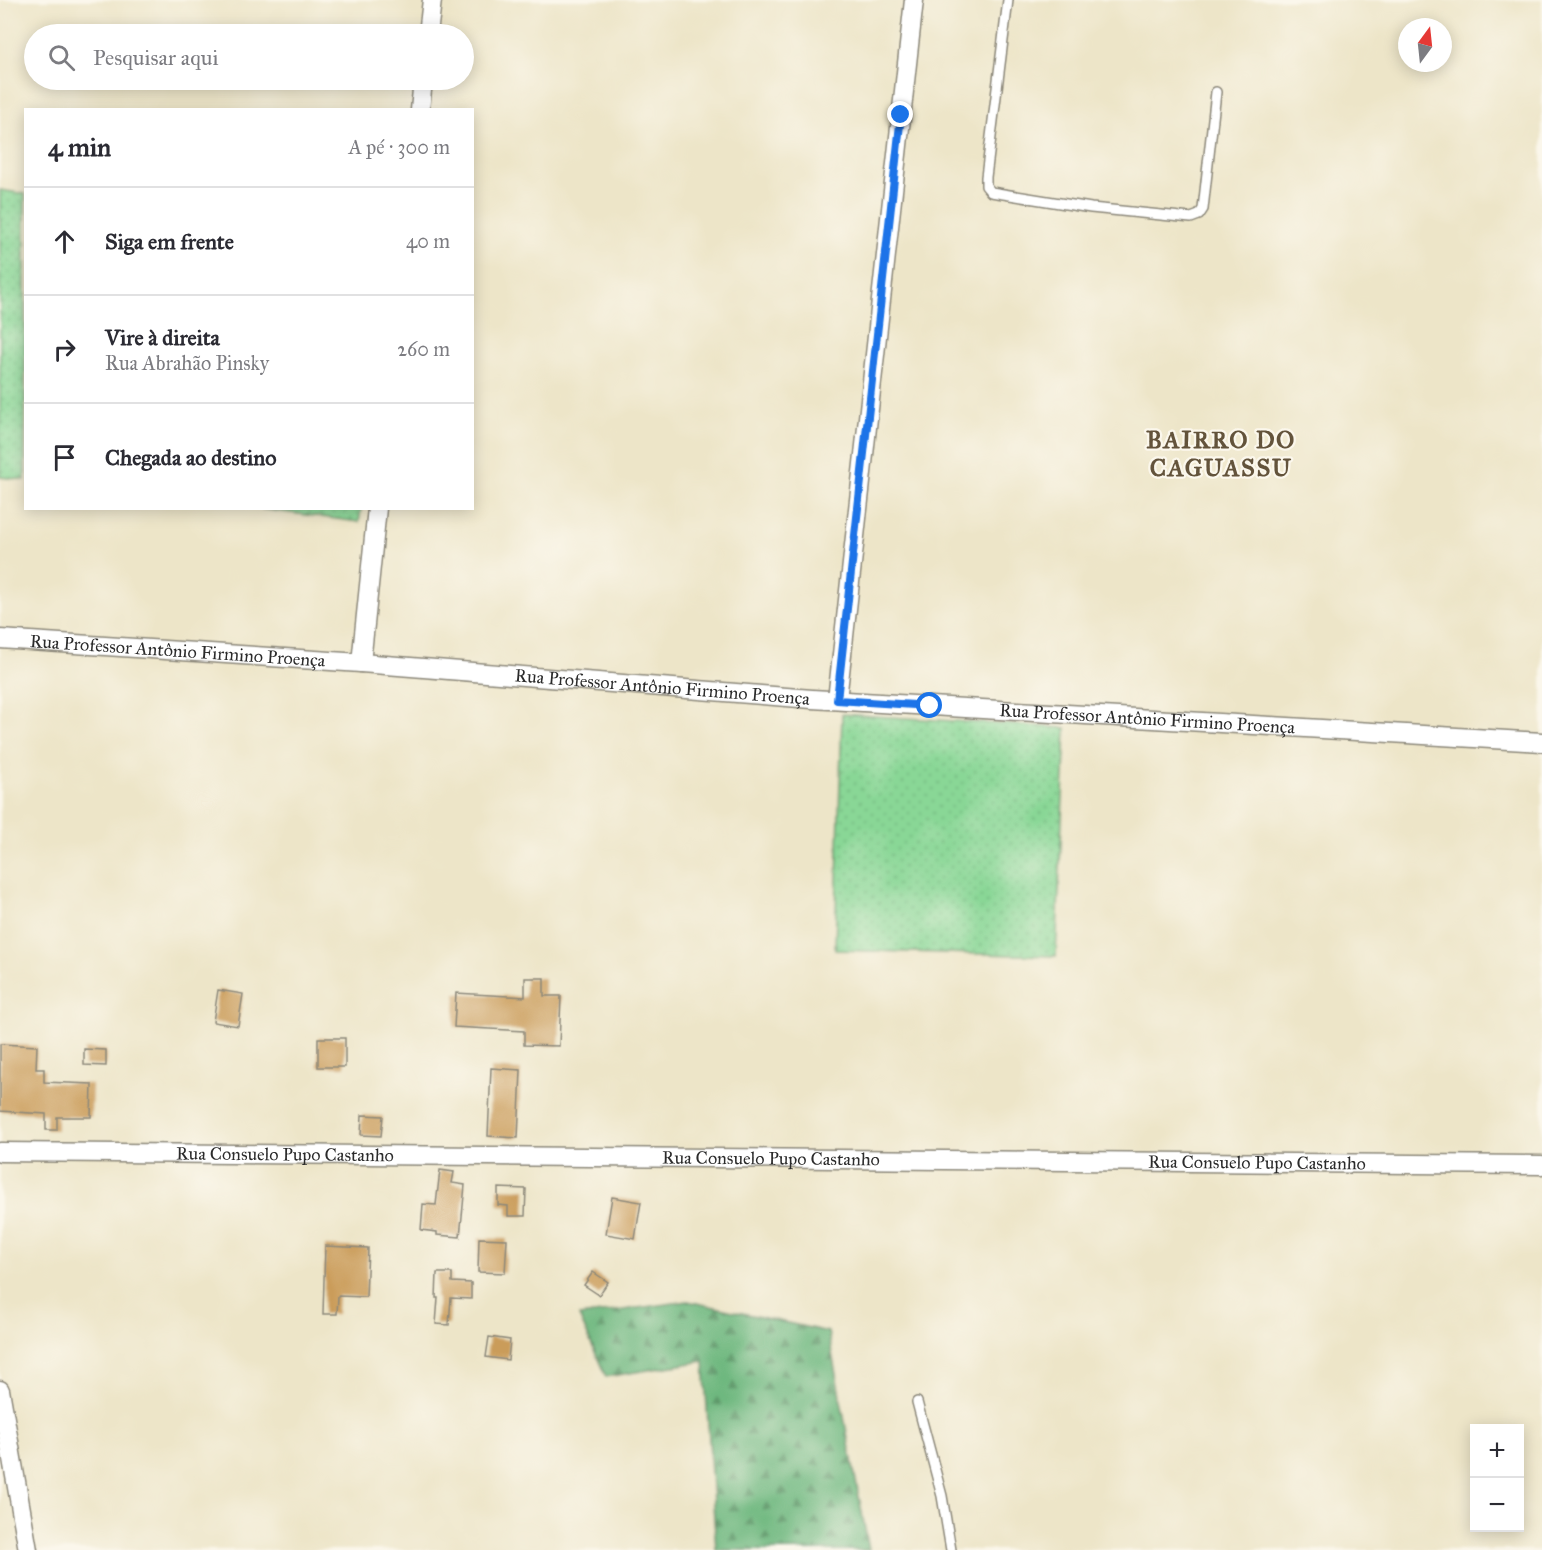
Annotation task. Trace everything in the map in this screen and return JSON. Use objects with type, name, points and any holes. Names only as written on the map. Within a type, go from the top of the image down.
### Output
[{"type":"street","points":[[429,24],[432,0]]},
{"type":"street","points":[[837,700],[914,0]]},
{"type":"street","points":[[420,108],[422,90]]},
{"type":"street","points":[[361,663],[377,510]]},
{"type":"street","name":"Rua Professor Antônio Firmino Proença","points":[[0,639],[361,663],[837,700],[1542,742]]},
{"type":"street","name":"Rua Consuelo Pupo Castanho","points":[[0,1152],[1542,1165]]},
{"type":"street","points":[[0,1390],[28,1550]]},
{"type":"lane","points":[[1008,0],[986,177],[987,186],[991,192],[1091,208],[1191,218],[1199,215],[1203,209],[1207,184],[1216,92]]},
{"type":"lane","points":[[917,1402],[942,1496],[951,1550]]},
{"type":"green space","points":[[0,190],[24,194],[24,480],[0,477]]},
{"type":"green space","points":[[269,510],[361,510],[359,522]]},
{"type":"green space","points":[[842,714],[1066,728],[1056,956],[835,950]]},
{"type":"green space","points":[[688,1301],[828,1332],[869,1550],[716,1550],[704,1361],[606,1377],[579,1316]]},
{"type":"building","points":[[525,978],[544,978],[544,996],[561,996],[559,1046],[524,1045],[524,1031],[454,1027],[456,993],[525,997]]},
{"type":"building","points":[[218,990],[243,994],[238,1026],[213,1022]]},
{"type":"building","points":[[318,1038],[345,1038],[345,1067],[318,1067]]},
{"type":"building","points":[[0,1044],[37,1046],[36,1069],[44,1069],[44,1082],[92,1084],[91,1117],[57,1117],[57,1130],[46,1130],[46,1114],[0,1111]]},
{"type":"building","points":[[84,1049],[106,1050],[106,1066],[84,1065]]},
{"type":"building","points":[[491,1068],[521,1070],[518,1138],[488,1136]]},
{"type":"building","points":[[362,1115],[383,1116],[381,1136],[361,1135]]},
{"type":"building","points":[[440,1170],[454,1172],[452,1183],[465,1185],[460,1237],[437,1235],[437,1232],[421,1230],[423,1204],[436,1205]]},
{"type":"building","points":[[498,1188],[526,1189],[525,1216],[508,1216],[508,1206],[498,1205]]},
{"type":"building","points":[[612,1197],[641,1202],[635,1239],[606,1234]]},
{"type":"building","points":[[479,1238],[507,1239],[505,1273],[478,1272]]},
{"type":"building","points":[[325,1246],[368,1248],[366,1297],[338,1296],[337,1314],[323,1314]]},
{"type":"building","points":[[593,1272],[608,1282],[599,1295],[584,1285]]},
{"type":"building","points":[[437,1273],[452,1273],[452,1282],[471,1283],[471,1299],[451,1298],[449,1325],[436,1324]]},
{"type":"building","points":[[489,1337],[510,1340],[508,1360],[486,1357]]},
{"type":"district","name":"BAIRRO DO CAGUASSU","points":[[1221,454]]},
{"type":"route","points":[[901,115],[837,700],[930,706]]}]
